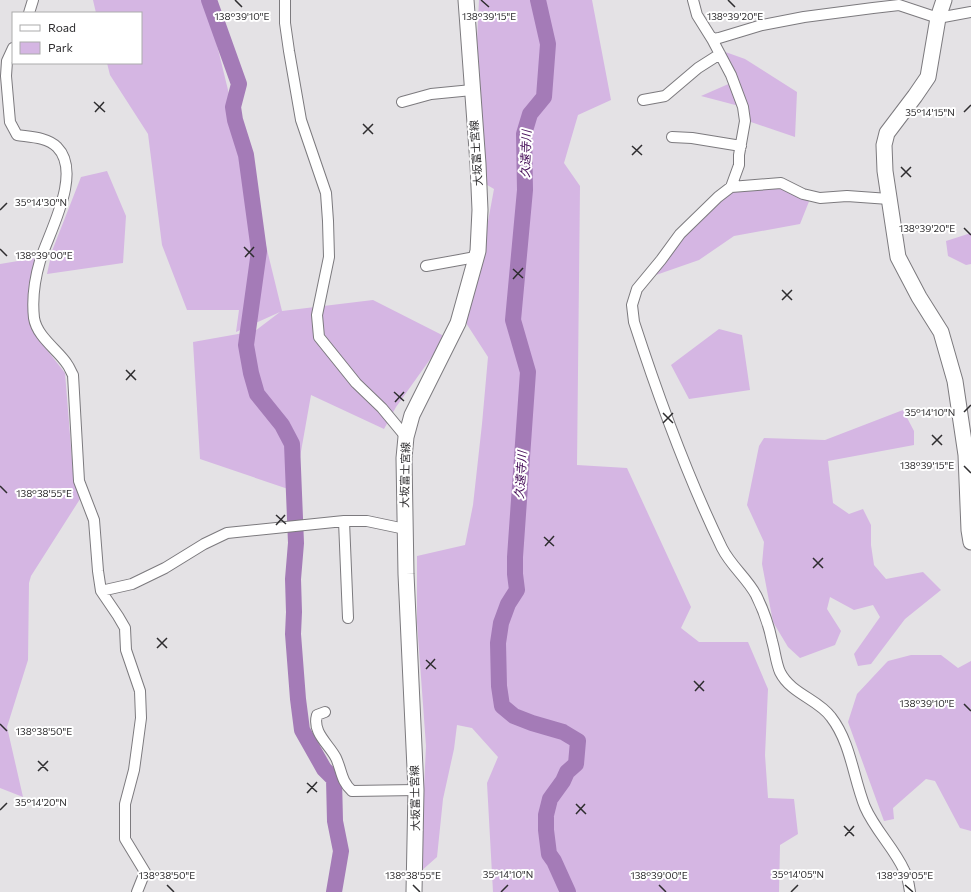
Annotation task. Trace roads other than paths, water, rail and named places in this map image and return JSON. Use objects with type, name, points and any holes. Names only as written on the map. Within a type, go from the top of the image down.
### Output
[{"type":"main road","name":"大坂富士宮線","points":[[414,892],[416,790],[405,529],[404,458],[406,437],[412,415],[458,323],[478,251],[480,210],[466,0]]},
{"type":"main road","points":[[944,0],[938,18],[928,77],[916,96],[887,133],[884,145],[885,171],[898,257],[919,297],[941,332],[954,381],[966,455],[969,530],[971,542]]},
{"type":"street","points":[[29,12],[33,0]]},
{"type":"street","points":[[285,0],[285,23],[301,120],[326,193],[328,257],[317,315],[319,337],[356,383],[382,408],[406,437]]},
{"type":"street","points":[[693,0],[697,15],[712,39],[731,75],[743,107],[745,121],[739,155],[739,165],[731,187],[718,197],[680,234],[662,260],[637,289],[632,305],[634,322],[680,450],[708,516],[727,557],[749,583],[757,596],[768,627],[780,672],[800,694],[824,710],[837,727],[845,744],[866,807],[902,865],[908,878],[910,892]]},
{"type":"street","points":[[712,39],[762,25],[899,5],[938,18],[971,12]]},
{"type":"street","points":[[12,50],[7,61],[6,76],[10,122],[17,134],[41,138],[58,147],[64,158],[66,170],[66,192],[40,262],[35,295],[34,320],[38,330],[67,364],[73,375],[79,481],[94,520],[101,592],[125,628],[126,650],[140,691],[141,718],[134,770],[125,804],[125,839],[145,872],[137,892]]},
{"type":"street","points":[[643,100],[665,96],[698,68],[720,54]]},
{"type":"street","points":[[402,102],[431,94],[472,90]]},
{"type":"street","points":[[672,137],[692,138],[741,146]]},
{"type":"street","points":[[731,187],[781,183],[803,194],[820,198],[847,196],[889,199]]},
{"type":"street","points":[[426,266],[477,258]]},
{"type":"street","points":[[101,592],[132,584],[165,568],[204,544],[227,534],[344,521],[367,521],[405,529]]},
{"type":"street","points":[[344,521],[348,618]]},
{"type":"street","points":[[325,712],[317,715],[316,720],[318,731],[322,740],[336,758],[346,785],[352,791],[416,790]]},
{"type":"waterway","points":[[209,0],[239,84],[233,107],[235,120],[246,155],[259,251],[246,345],[251,373],[257,394],[282,425],[292,444],[296,543],[293,579],[293,634],[298,699],[302,730],[324,769],[334,779],[335,821],[341,851],[334,892]]},
{"type":"waterway","name":"久遠寺川","points":[[538,0],[548,44],[544,97],[530,114],[524,134],[525,190],[513,320],[528,372],[515,557],[517,590],[508,604],[501,623],[498,643],[499,686],[502,706],[514,716],[563,732],[578,741],[576,764],[567,772],[563,781],[550,799],[546,815],[549,854],[554,861],[568,892]]}]
